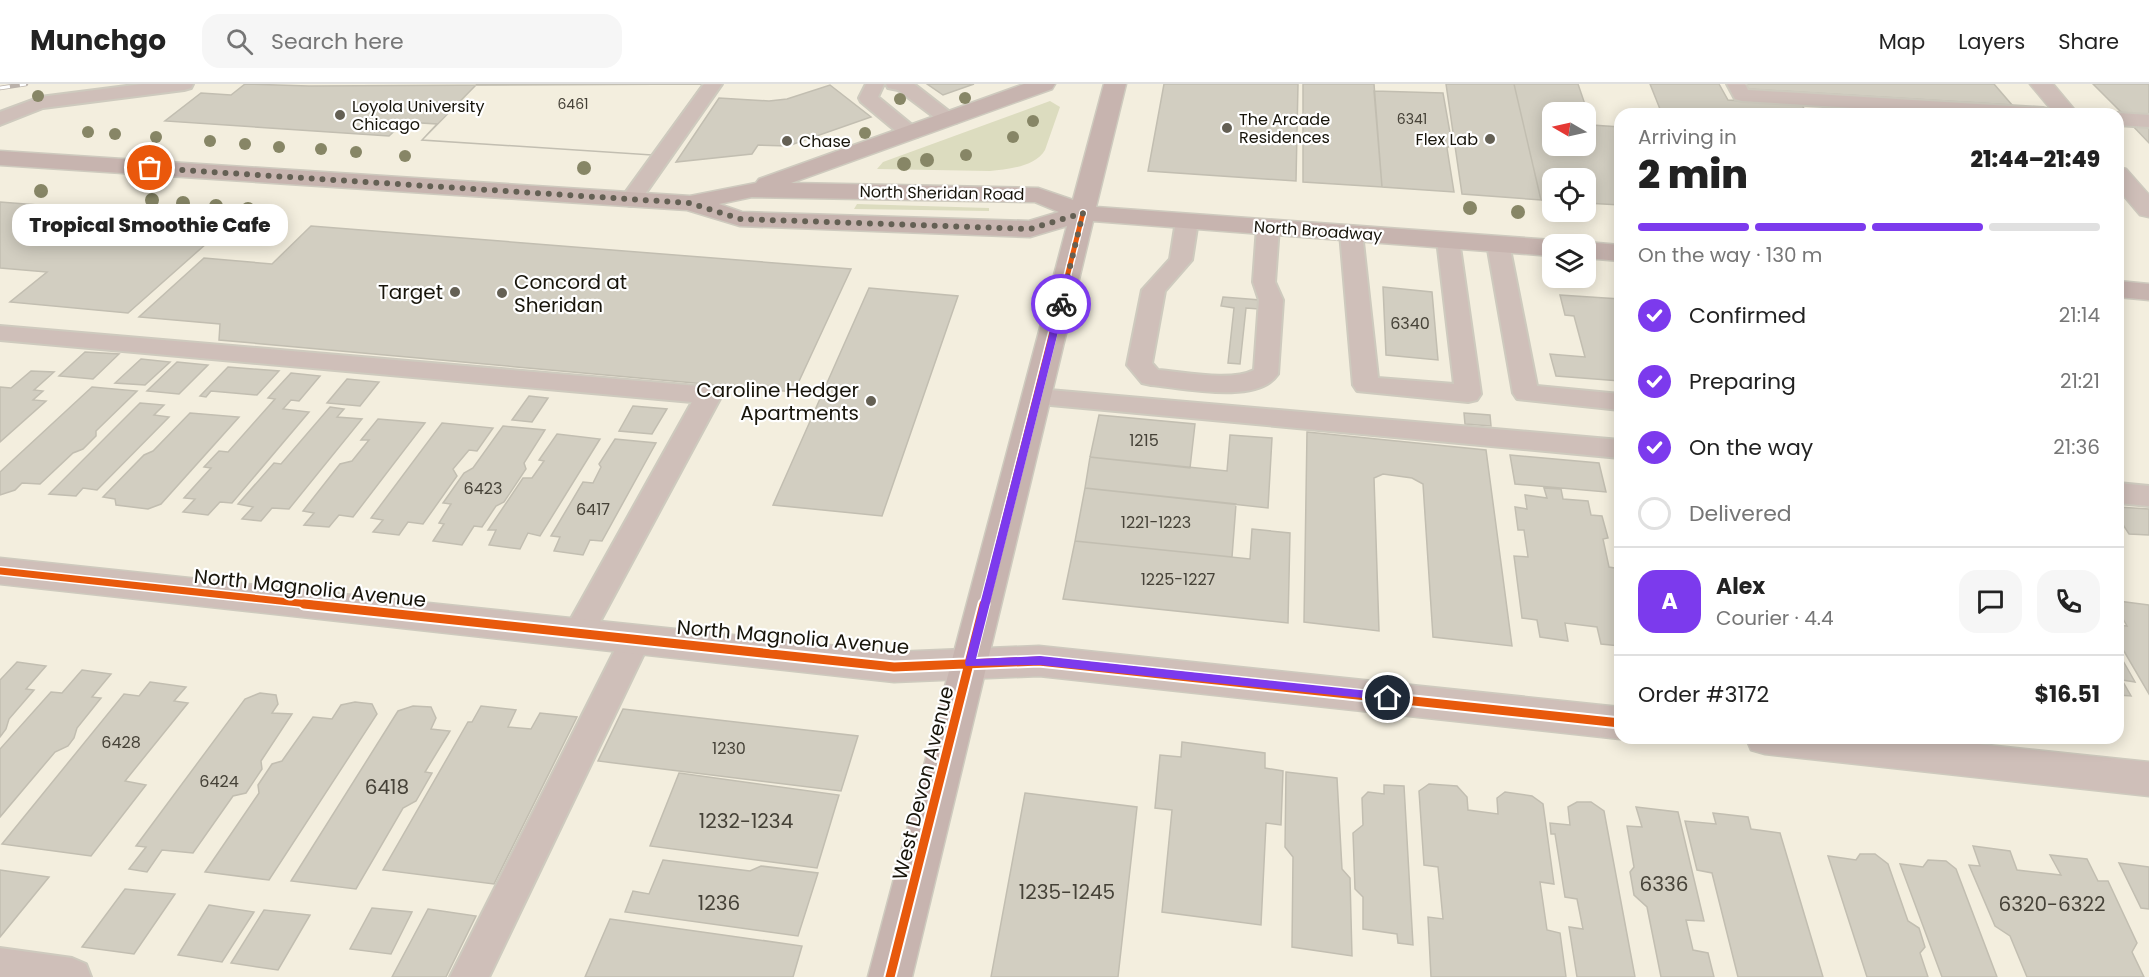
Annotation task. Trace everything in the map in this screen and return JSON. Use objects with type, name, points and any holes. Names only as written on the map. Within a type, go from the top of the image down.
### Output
[{"type":"main road","points":[[752,190],[1044,84]]},
{"type":"main road","name":"West Devon Avenue","points":[[890,977],[1038,397],[1115,84]]},
{"type":"main road","name":"North Sheridan Road","points":[[0,158],[690,203],[752,190],[1038,195],[1083,213]]},
{"type":"main road","name":"North Sheridan Road","points":[[690,203],[740,219],[1030,229],[1083,213]]},
{"type":"main road","name":"North Broadway","points":[[1083,213],[1542,247]]},
{"type":"main road","points":[[1596,252],[1614,255]]},
{"type":"main road","points":[[2124,290],[2149,292]]},
{"type":"street","points":[[2041,84],[2062,108]]},
{"type":"street","points":[[2124,181],[2149,210]]},
{"type":"street","name":"North Magnolia Avenue","points":[[0,571],[894,667],[1040,661],[1614,722]]},
{"type":"street","points":[[1821,744],[2149,779]]},
{"type":"lane","points":[[0,119],[40,103],[92,98],[184,84]]},
{"type":"lane","points":[[631,200],[713,84]]},
{"type":"lane","points":[[876,84],[868,98],[910,133]]},
{"type":"lane","points":[[896,84],[903,85],[949,119]]},
{"type":"lane","points":[[1736,84],[1742,95],[1948,108]]},
{"type":"lane","points":[[0,134],[34,116],[92,98]]},
{"type":"lane","points":[[2124,119],[2149,121]]},
{"type":"lane","points":[[1187,221],[1181,260],[1154,290],[1139,365],[1151,377],[1248,384],[1266,374],[1271,300],[1264,282],[1268,227]]},
{"type":"lane","points":[[1351,233],[1366,385],[1468,394],[1448,240]]},
{"type":"lane","points":[[1498,244],[1526,393],[1614,401]]},
{"type":"lane","points":[[0,333],[709,395],[578,633]]},
{"type":"lane","points":[[1038,397],[1614,448]]},
{"type":"lane","points":[[2124,494],[2149,496]]},
{"type":"lane","points":[[469,977],[636,639]]},
{"type":"lane","points":[[0,967],[72,977]]},
{"type":"green space","points":[[1050,101],[1060,107],[1045,150],[1041,156],[1028,164],[990,171],[877,169],[883,162]]},
{"type":"green space","points":[[857,204],[989,208],[989,211],[854,209]]},
{"type":"building","points":[[245,84],[309,86],[703,84],[652,155],[422,140],[437,124],[404,122],[389,136],[165,121],[201,93],[231,95]]},
{"type":"building","points":[[477,84],[703,84],[652,155],[422,140]]},
{"type":"building","points":[[927,84],[974,84],[943,95]]},
{"type":"building","name":"The Arcade Residences","points":[[1164,84],[1298,84],[1296,181],[1148,171]]},
{"type":"building","points":[[1303,84],[1374,84],[1382,187],[1303,182]]},
{"type":"building","name":"Flex Lab","points":[[1446,84],[1514,84],[1541,200],[1462,194]]},
{"type":"building","points":[[1514,84],[1578,84],[1584,102],[1542,102],[1542,156],[1596,156],[1596,125],[1614,127],[1614,205],[1596,204],[1596,168],[1542,168],[1541,200]]},
{"type":"building","points":[[1650,84],[1719,84],[1728,100],[1802,105],[1804,108],[1660,108]]},
{"type":"building","points":[[1745,84],[1994,84],[2012,105],[1748,89]]},
{"type":"building","points":[[2093,84],[2149,84],[2149,116],[2124,114],[2124,108],[2117,108]]},
{"type":"building","points":[[830,85],[871,117],[788,146],[758,145],[752,154],[676,162],[719,98],[769,101],[787,99]]},
{"type":"building","points":[[1374,91],[1443,93],[1452,144],[1447,148],[1454,192],[1382,187]]},
{"type":"building","points":[[2132,125],[2149,126],[2149,143]]},
{"type":"building","points":[[0,202],[233,220],[128,313],[10,302],[47,272],[0,268]]},
{"type":"building","name":"Concord at Sheridan","points":[[311,226],[851,269],[794,392],[219,340],[220,324],[139,317],[204,258],[272,264]]},
{"type":"building","points":[[1383,287],[1432,292],[1438,360],[1386,355]]},
{"type":"building","name":"Caroline Hedger Apartments","points":[[869,288],[958,296],[882,516],[773,505]]},
{"type":"building","points":[[1560,295],[1614,299],[1614,381],[1556,376],[1550,354],[1585,357],[1574,316],[1565,315]]},
{"type":"building","points":[[1223,297],[1260,300],[1259,309],[1246,308],[1240,364],[1228,363],[1234,308],[1221,306]]},
{"type":"building","points":[[85,352],[119,354],[93,379],[59,376]]},
{"type":"building","points":[[141,359],[170,362],[145,385],[115,383]]},
{"type":"building","points":[[177,362],[208,365],[179,394],[147,391]]},
{"type":"building","points":[[228,367],[279,371],[257,395],[211,391],[206,397],[200,396]]},
{"type":"building","points":[[31,371],[54,372],[34,390],[43,391],[33,400],[46,401],[0,442],[0,387],[11,388]]},
{"type":"building","points":[[291,373],[320,376],[299,401],[291,400],[283,409],[309,412],[232,503],[220,502],[208,515],[183,512],[195,499],[184,498],[211,468],[204,467],[219,451],[228,452],[275,399],[268,398]]},
{"type":"building","points":[[347,379],[379,382],[360,406],[327,403]]},
{"type":"building","points":[[92,387],[137,391],[96,431],[96,436],[83,449],[73,453],[40,484],[22,483],[15,490],[0,495],[0,472]]},
{"type":"building","points":[[529,396],[548,398],[532,422],[512,420]]},
{"type":"building","points":[[140,403],[164,405],[154,415],[169,417],[97,490],[83,488],[76,496],[49,494]]},
{"type":"building","points":[[633,406],[667,409],[652,434],[619,431]]},
{"type":"building","points":[[330,407],[344,409],[337,417],[362,419],[289,509],[272,508],[261,521],[242,519],[253,507],[238,504],[274,463],[281,464]]},
{"type":"building","points":[[190,413],[239,417],[161,504],[148,509],[116,505],[115,499],[103,497],[144,455],[153,451]]},
{"type":"building","points":[[1464,413],[1490,415],[1491,426],[1465,424]]},
{"type":"building","points":[[1099,415],[1195,424],[1190,468],[1090,457]]},
{"type":"building","points":[[378,419],[425,423],[353,517],[339,515],[329,527],[304,525],[314,513],[303,511],[340,464],[352,461],[369,440],[361,440]]},
{"type":"building","points":[[442,423],[493,428],[477,451],[469,450],[453,469],[457,476],[423,524],[408,522],[399,535],[373,532],[383,520],[371,518]]},
{"type":"building","points":[[503,426],[545,430],[524,463],[526,469],[504,502],[496,506],[482,527],[474,526],[462,545],[433,541],[444,524],[439,523],[451,504],[443,503],[464,473],[473,468]]},
{"type":"building","points":[[1307,432],[1486,450],[1512,646],[1433,637],[1423,484],[1412,478],[1383,474],[1374,478],[1379,631],[1304,622]]},
{"type":"building","points":[[557,434],[600,439],[540,536],[528,533],[520,549],[489,545],[496,530],[488,530],[523,478],[532,478],[544,461],[539,460]]},
{"type":"building","points":[[1230,435],[1272,438],[1268,508],[1085,488],[1090,457],[1227,471]]},
{"type":"building","points":[[615,439],[656,443],[602,541],[590,540],[583,555],[554,551],[560,537],[551,536],[583,482],[593,483],[601,467],[599,464]]},
{"type":"building","points":[[1510,455],[1599,463],[1606,492],[1515,484]]},
{"type":"building","points":[[1085,488],[1236,504],[1232,557],[1075,541]]},
{"type":"building","points":[[1544,488],[1561,489],[1563,499],[1588,501],[1591,515],[1602,516],[1608,538],[1603,539],[1609,567],[1614,568],[1614,645],[1601,644],[1597,627],[1565,623],[1568,641],[1540,637],[1537,620],[1522,618],[1514,556],[1528,557],[1524,530],[1518,530],[1515,507],[1527,509],[1525,495],[1547,498]]},
{"type":"building","points":[[2124,507],[2149,509],[2149,535],[2129,534],[2124,526]]},
{"type":"building","points":[[1252,529],[1290,533],[1288,623],[1063,599],[1075,541],[1250,559]]},
{"type":"building","points":[[2124,602],[2149,605],[2149,694],[2124,651],[2124,626],[2127,626],[2124,621]]},
{"type":"building","points":[[17,662],[46,666],[26,689],[34,690],[9,719],[0,737],[0,680]]},
{"type":"building","points":[[2124,663],[2135,682],[2124,680]]},
{"type":"building","points":[[82,670],[111,674],[92,697],[101,698],[77,728],[68,746],[55,752],[0,817],[0,749],[51,692],[62,693]]},
{"type":"building","points":[[150,682],[186,687],[174,701],[188,703],[125,781],[146,785],[91,856],[2,844],[124,694],[139,696]]},
{"type":"building","points":[[2124,684],[2131,696],[2124,695]]},
{"type":"building","points":[[260,693],[276,695],[278,704],[272,713],[292,714],[261,761],[262,769],[246,793],[233,796],[193,853],[162,850],[147,872],[129,869],[146,847],[136,846],[245,699]]},
{"type":"building","points":[[355,702],[372,704],[377,714],[269,880],[205,872],[259,793],[258,785],[272,764],[282,761],[313,717],[332,719],[341,705]]},
{"type":"building","points":[[413,706],[431,707],[436,718],[431,729],[450,731],[425,772],[432,773],[416,801],[403,808],[356,889],[291,881],[398,711]]},
{"type":"building","points":[[481,706],[516,710],[508,727],[531,729],[540,713],[577,717],[494,884],[383,870],[468,722],[472,722]]},
{"type":"building","points":[[623,709],[858,736],[841,791],[598,761]]},
{"type":"building","points":[[1182,742],[1265,753],[1265,768],[1283,771],[1281,825],[1266,823],[1261,925],[1162,912],[1172,810],[1155,808],[1160,755],[1181,757]]},
{"type":"building","points":[[1286,772],[1337,778],[1342,869],[1350,878],[1352,956],[1292,947],[1293,857],[1285,847]]},
{"type":"building","points":[[679,773],[839,795],[817,868],[650,846]]},
{"type":"building","points":[[1429,784],[1457,786],[1467,797],[1468,810],[1498,814],[1497,798],[1505,792],[1532,796],[1543,804],[1554,884],[1540,882],[1547,930],[1560,933],[1566,977],[1431,977],[1428,917],[1443,919],[1438,867],[1424,865],[1419,791]]},
{"type":"building","points":[[1384,785],[1404,786],[1413,945],[1398,943],[1397,934],[1363,929],[1363,897],[1355,889],[1353,833],[1363,825],[1362,798],[1368,792],[1384,794]]},
{"type":"building","points":[[1025,793],[1137,807],[1118,977],[991,977]]},
{"type":"building","points":[[1577,802],[1591,802],[1604,811],[1635,977],[1577,977],[1569,927],[1583,929],[1577,899],[1565,897],[1555,834],[1551,834],[1550,823],[1570,825],[1568,807]]},
{"type":"building","points":[[1636,807],[1678,812],[1704,921],[1686,920],[1693,950],[1708,953],[1714,977],[1661,977],[1647,907],[1634,895],[1630,872],[1634,867],[1627,826],[1642,827]]},
{"type":"building","points":[[1713,813],[1748,817],[1751,829],[1780,833],[1823,977],[1738,977],[1712,873],[1697,870],[1685,821],[1716,824]]},
{"type":"building","points":[[1973,846],[2010,851],[2017,870],[2061,875],[2050,855],[2087,859],[2098,881],[2108,881],[2137,943],[2132,952],[2144,977],[2027,977],[2010,936],[1995,926],[1969,865],[1980,866]]},
{"type":"building","points":[[1860,854],[1875,854],[1888,864],[1908,921],[1919,928],[1925,947],[1920,953],[1928,977],[1867,977],[1828,856],[1856,860]]},
{"type":"building","points":[[663,860],[750,871],[761,866],[818,873],[798,936],[625,912],[633,891],[649,894]]},
{"type":"building","points":[[1928,860],[1946,861],[1956,869],[1997,977],[1942,977],[1900,864],[1923,867]]},
{"type":"building","points":[[2119,863],[2149,867],[2149,909],[2141,908]]},
{"type":"building","points":[[0,870],[49,877],[0,937]]},
{"type":"building","points":[[125,889],[175,894],[134,954],[82,947]]},
{"type":"building","points":[[209,905],[254,912],[222,962],[178,955]]},
{"type":"building","points":[[372,908],[412,912],[391,954],[350,949]]},
{"type":"building","points":[[428,909],[476,916],[446,977],[392,977]]},
{"type":"building","points":[[264,910],[310,915],[278,970],[231,963]]},
{"type":"building","points":[[610,919],[802,946],[793,977],[585,977]]},
{"type":"railway","points":[[0,88],[26,84]]},
{"type":"cycle path","points":[[890,977],[1083,213]]},
{"type":"cycle path","points":[[0,571],[894,667],[1039,661],[1614,722]]},
{"type":"way so far","points":[[150,168],[690,203],[740,219],[1030,229],[1083,213],[1061,304]]},
{"type":"place","name":"Loyola University Chicago","points":[[340,115]]},
{"type":"place","name":"The Arcade Residences","points":[[1227,128]]},
{"type":"place","name":"Flex Lab","points":[[1490,139]]},
{"type":"place","name":"Chase","points":[[787,141]]},
{"type":"place","name":"Tropical Smoothie Cafe","points":[[150,168]]},
{"type":"place","name":"Target","points":[[455,292]]},
{"type":"place","name":"Concord at Sheridan","points":[[502,293]]},
{"type":"place","name":"Caroline Hedger Apartments","points":[[871,401]]},
{"type":"route","points":[[1061,304],[970,663],[1040,661],[1388,698]]}]
